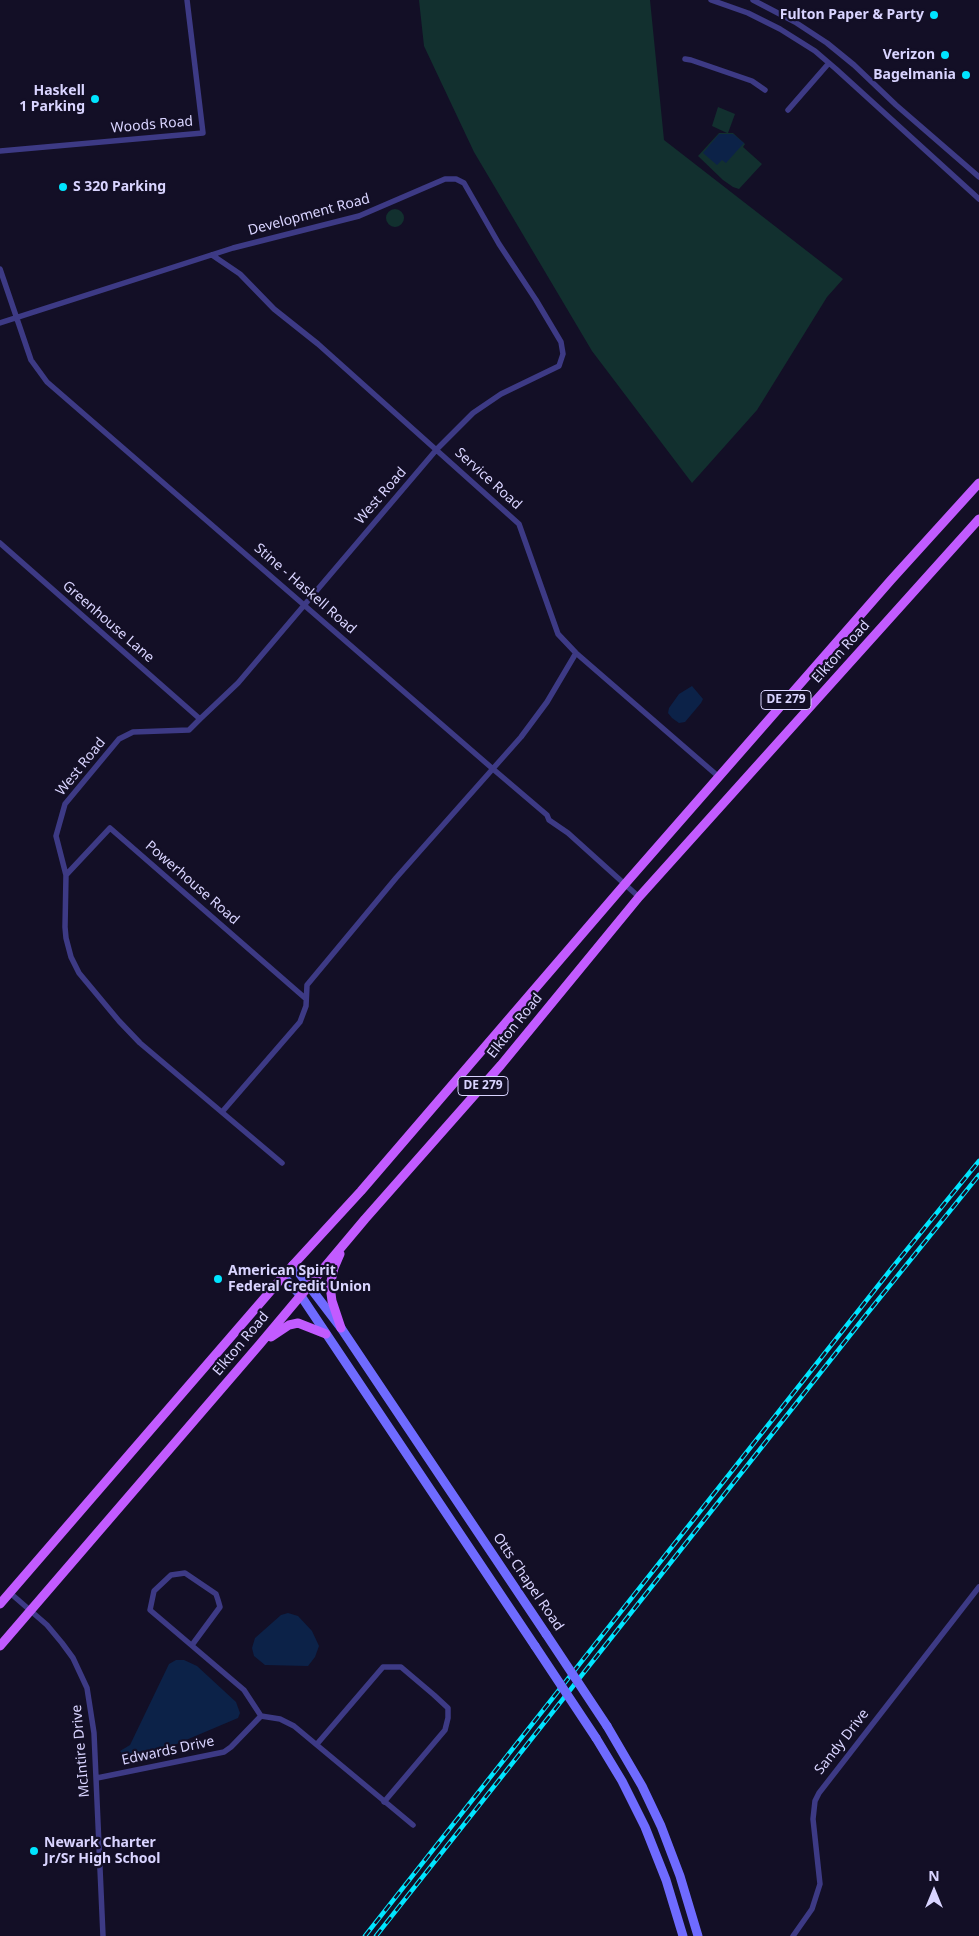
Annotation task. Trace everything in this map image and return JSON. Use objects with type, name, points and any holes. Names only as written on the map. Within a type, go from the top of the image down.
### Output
[{"type":"main road","name":"Elkton Road","points":[[0,1604],[283,1276],[362,1191],[625,884],[891,580],[979,483]]},
{"type":"main road","name":"Elkton Road","points":[[0,1646],[501,1065],[638,897],[979,519]]},
{"type":"main road","points":[[341,1328],[332,1301],[330,1286],[334,1268],[345,1244]]},
{"type":"main road","name":"Otts Chapel Road","points":[[294,1265],[341,1328],[607,1726],[642,1786],[661,1826],[680,1876],[698,1936]]},
{"type":"main road","points":[[283,1276],[301,1296],[596,1738],[629,1794],[649,1836],[666,1880],[683,1936]]},
{"type":"main road","points":[[260,1344],[285,1327],[294,1324],[308,1326],[326,1334]]},
{"type":"street","name":"Woods Road","points":[[0,151],[203,133],[186,0]]},
{"type":"street","points":[[711,0],[748,13],[780,29],[815,51],[979,199]]},
{"type":"street","points":[[753,0],[795,22],[827,43],[979,177]]},
{"type":"street","points":[[685,59],[752,81],[765,90]]},
{"type":"street","points":[[788,110],[829,63]]},
{"type":"street","name":"Development Road","points":[[15,318],[212,255],[359,216],[445,179],[456,179],[464,184],[499,244],[536,300],[561,342],[563,354],[559,366],[501,394],[473,413],[437,449]]},
{"type":"street","name":"Service Road","points":[[212,255],[240,274],[274,309],[318,344],[519,524],[552,622],[558,634],[576,653],[719,777]]},
{"type":"street","name":"Stine - Haskell Road","points":[[0,269],[30,360],[47,382],[547,816],[549,820],[568,833],[638,897]]},
{"type":"street","points":[[0,323],[15,318]]},
{"type":"street","name":"West Road","points":[[282,1163],[140,1043],[106,1007],[79,973],[68,949],[65,927],[66,875],[56,836],[65,804],[119,739],[133,732],[189,730],[238,683],[437,449]]},
{"type":"street","name":"Greenhouse Lane","points":[[0,543],[200,719]]},
{"type":"street","points":[[222,1112],[300,1022],[306,1006],[307,985],[521,737],[547,702],[576,653]]},
{"type":"street","name":"Powerhouse Road","points":[[66,875],[110,828],[305,998]]},
{"type":"street","points":[[192,1645],[220,1607],[218,1600],[216,1594],[184,1573],[171,1575],[154,1591],[150,1610],[244,1690],[261,1716],[287,1722],[317,1744],[413,1825]]},
{"type":"street","name":"Sandy Drive","points":[[793,1936],[812,1909],[820,1884],[812,1819],[815,1801],[819,1793],[979,1587]]},
{"type":"street","name":"McIntire Drive","points":[[9,1592],[47,1625],[73,1658],[87,1688],[94,1733],[104,1936]]},
{"type":"street","points":[[317,1744],[384,1667],[401,1667],[434,1695],[448,1708],[445,1730],[384,1802]]},
{"type":"street","name":"Edwards Drive","points":[[97,1778],[224,1752],[261,1716]]},
{"type":"green space","points":[[419,0],[650,0],[664,140],[843,279],[827,297],[757,410],[692,483],[592,351],[474,152],[424,46]]},
{"type":"green space","points":[[718,107],[735,114],[728,133],[733,133],[745,144],[743,147],[762,164],[739,189],[723,180],[698,156],[719,133],[727,133],[712,126]]},
{"type":"green space","points":[[391,209],[399,209],[404,214],[402,225],[391,227],[386,222],[386,214]]},
{"type":"water","points":[[719,134],[733,134],[744,143],[726,163],[722,160],[717,165],[703,153]]},
{"type":"water","points":[[692,686],[703,699],[685,722],[679,723],[668,713],[669,708],[679,694]]},
{"type":"water","points":[[288,1613],[298,1616],[312,1631],[319,1646],[315,1657],[308,1666],[265,1665],[254,1656],[252,1648],[255,1638],[281,1615]]},
{"type":"water","points":[[176,1660],[184,1660],[197,1666],[236,1702],[240,1713],[238,1718],[160,1751],[134,1759],[125,1758],[120,1751],[130,1745],[169,1664]]},
{"type":"railway","points":[[365,1936],[892,1268],[979,1161]]},
{"type":"railway","points":[[376,1936],[866,1315],[979,1175]]},
{"type":"place","name":"Fulton Paper & Party","points":[[934,15]]},
{"type":"place","name":"Verizon","points":[[945,55]]},
{"type":"place","name":"Bagelmania","points":[[966,75]]},
{"type":"place","name":"Haskell 1 Parking","points":[[95,99]]},
{"type":"place","name":"S 320 Parking","points":[[63,187]]},
{"type":"place","name":"American Spirit Federal Credit Union","points":[[218,1279]]},
{"type":"place","name":"Newark Charter Jr/Sr High School","points":[[34,1851]]}]
